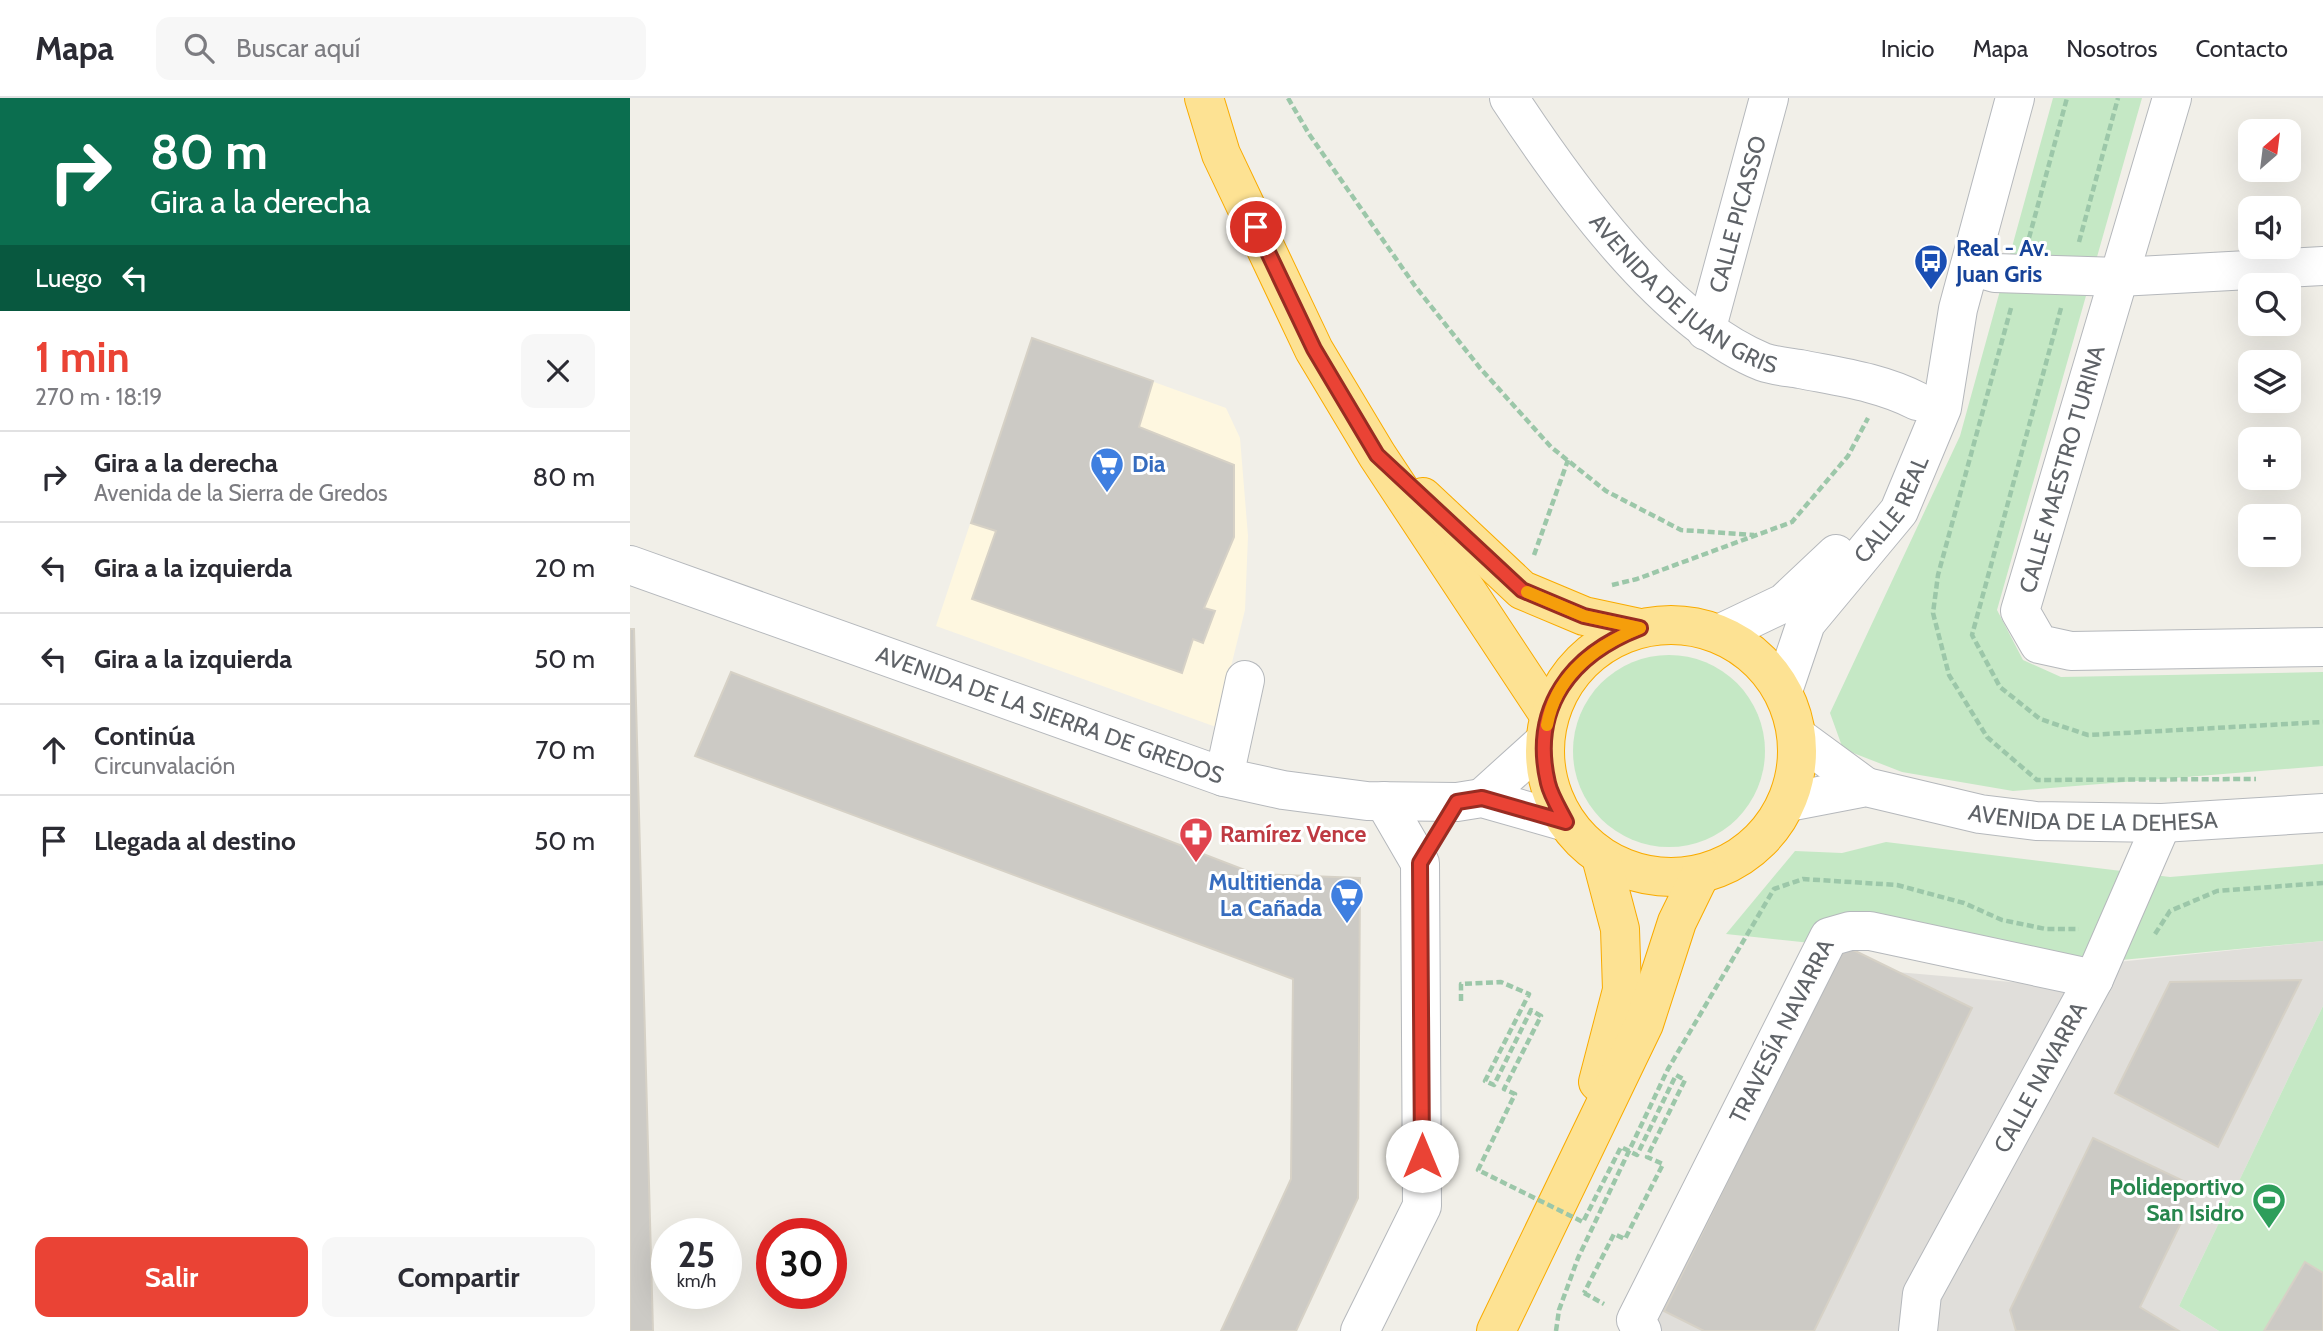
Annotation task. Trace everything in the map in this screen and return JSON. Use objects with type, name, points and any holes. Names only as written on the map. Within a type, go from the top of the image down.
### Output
[{"type":"highway","points":[[1204,98],[1221,154],[1314,349],[1547,729]]},
{"type":"highway","points":[[1377,455],[1522,590],[1584,616],[1640,628]]},
{"type":"highway","points":[[1666,624],[1693,626],[1718,634],[1756,656],[1783,691],[1798,737],[1797,770],[1788,802],[1767,836],[1736,860],[1700,875],[1648,876],[1601,857],[1581,841],[1566,822],[1548,784],[1547,729],[1563,685],[1583,660],[1609,640],[1640,628],[1666,624]]},
{"type":"highway","points":[[1577,1162],[1622,990],[1620,929],[1601,857]]},
{"type":"highway","points":[[1496,1331],[1644,1024],[1677,922],[1700,875]]},
{"type":"street","name":"AVENIDA DE JUAN GRIS","points":[[1509,98],[1549,159],[1655,286],[1706,331],[1765,363],[1881,385],[1917,401]]},
{"type":"street","name":"CALLE PICASSO","points":[[1706,331],[1769,98]]},
{"type":"street","name":"CALLE REAL","points":[[1783,691],[1806,623],[1899,512],[1942,408],[1958,310],[2015,98]]},
{"type":"street","name":"CALLE MAESTRO TURINA","points":[[2172,98],[2021,611],[2039,644],[2071,651],[2323,647]]},
{"type":"street","points":[[1970,266],[1995,273],[2119,277],[2323,266]]},
{"type":"street","name":"CALLE REAL","points":[[1718,634],[1784,603],[1830,562],[1880,495],[1917,401],[1958,310]]},
{"type":"street","name":"AVENIDA DE LA SIERRA DE GREDOS","points":[[630,565],[1224,777],[1283,790],[1384,801],[1469,800],[1566,822]]},
{"type":"street","points":[[1224,777],[1245,680]]},
{"type":"street","points":[[1420,863],[1469,800],[1547,729]]},
{"type":"street","name":"AVENIDA DE LA DEHESA","points":[[1798,737],[1866,787],[1980,814],[2036,821],[2162,823],[2323,813]]},
{"type":"street","name":"AVENIDA DE LA DEHESA","points":[[1788,802],[1866,787]]},
{"type":"street","points":[[1360,1331],[1422,1206],[1420,863],[1384,801]]},
{"type":"street","name":"CALLE NAVARRA","points":[[1918,1331],[1923,1294],[2094,979],[2162,823]]},
{"type":"street","name":"TRAVESÍA NAVARRA","points":[[1642,1331],[1636,1320],[1829,937],[1850,930],[1870,931],[2094,979]]},
{"type":"path","points":[[1288,98],[1309,134],[1415,286],[1480,368],[1551,447],[1606,491],[1681,530],[1754,535]]},
{"type":"path","points":[[1599,588],[1637,579],[1792,522],[1848,456],[1866,425],[1881,385]]},
{"type":"path","points":[[1522,590],[1568,460]]},
{"type":"path","points":[[1556,1331],[1559,1310],[1578,1258],[1668,1069],[1774,888],[1803,879],[1897,885],[1964,903],[2001,920],[2035,926],[2116,929],[2149,942],[2171,911],[2217,891],[2323,883]]},
{"type":"path","points":[[1461,1001],[1461,984],[1501,982],[1529,994],[1485,1081],[1494,1085],[1531,1010],[1541,1016],[1504,1089],[1516,1094],[1478,1170],[1583,1222],[1620,1147],[1637,1155],[1676,1075],[1685,1080],[1647,1157],[1663,1164],[1625,1239],[1614,1234],[1584,1293]]},
{"type":"shaded area","name":"Dia","points":[[1032,338],[1226,408],[1240,438],[1248,536],[1245,610],[1216,727],[936,626]]},
{"type":"shaded area","points":[[2323,941],[2323,1006],[2179,1306],[2219,1331],[1620,1331],[1805,964],[2092,989],[2108,963]]},
{"type":"green space","points":[[2053,98],[2142,98],[1997,610],[2023,660],[2061,677],[2323,672],[2323,766],[2013,791],[1902,772],[1843,749],[1830,713],[1960,436]]},
{"type":"green space","points":[[1669,655],[1706,662],[1737,683],[1758,714],[1765,751],[1758,788],[1737,819],[1706,840],[1669,847],[1632,840],[1601,819],[1580,788],[1573,751],[1580,714],[1601,683],[1632,662]]},
{"type":"green space","points":[[1886,842],[2170,877],[2323,864],[2323,941],[2100,962],[1811,943],[1726,934],[1795,851],[1842,853]]},
{"type":"green space","name":"Polideportivo San Isidro","points":[[2323,1006],[2323,1331],[2219,1331],[2179,1306]]},
{"type":"building","name":"Dia","points":[[1032,338],[1153,381],[1139,427],[1234,465],[1234,537],[1204,608],[1215,611],[1203,643],[1193,639],[1182,673],[972,599],[996,531],[971,523]]},
{"type":"building","points":[[630,629],[634,629],[653,1331],[630,1331]]},
{"type":"building","points":[[731,672],[1255,874],[1360,878],[1358,1198],[1296,1331],[1221,1331],[1291,1179],[1293,979],[695,756]]},
{"type":"building","points":[[1843,945],[1972,1008],[1814,1331],[1704,1331],[1664,1311]]},
{"type":"building","points":[[2301,980],[2218,1147],[2115,1093],[2170,982]]},
{"type":"building","points":[[2093,1138],[2198,1188],[2140,1307],[2179,1331],[2016,1331],[2010,1310]]},
{"type":"building","points":[[2305,1262],[2323,1273],[2323,1331],[2264,1331]]},
{"type":"slow traffic","points":[[1527,592],[1584,616],[1640,628],[1609,640],[1583,660],[1563,685],[1547,725]]},
{"type":"place","name":"Real - Av. Juan Gris","points":[[1931,291]]},
{"type":"place","name":"Dia","points":[[1107,494]]},
{"type":"place","name":"Ramírez Vence","points":[[1196,864]]},
{"type":"place","name":"Multitienda La Cañada","points":[[1347,925]]},
{"type":"place","name":"Polideportivo San Isidro","points":[[2269,1230]]},
{"type":"route","points":[[1256,227],[1314,349],[1377,455],[1522,590],[1584,616],[1640,628],[1609,640],[1583,660],[1563,685],[1549,715],[1544,742],[1548,784],[1566,822],[1482,798],[1457,802],[1436,832],[1420,863],[1422,1156]]}]
